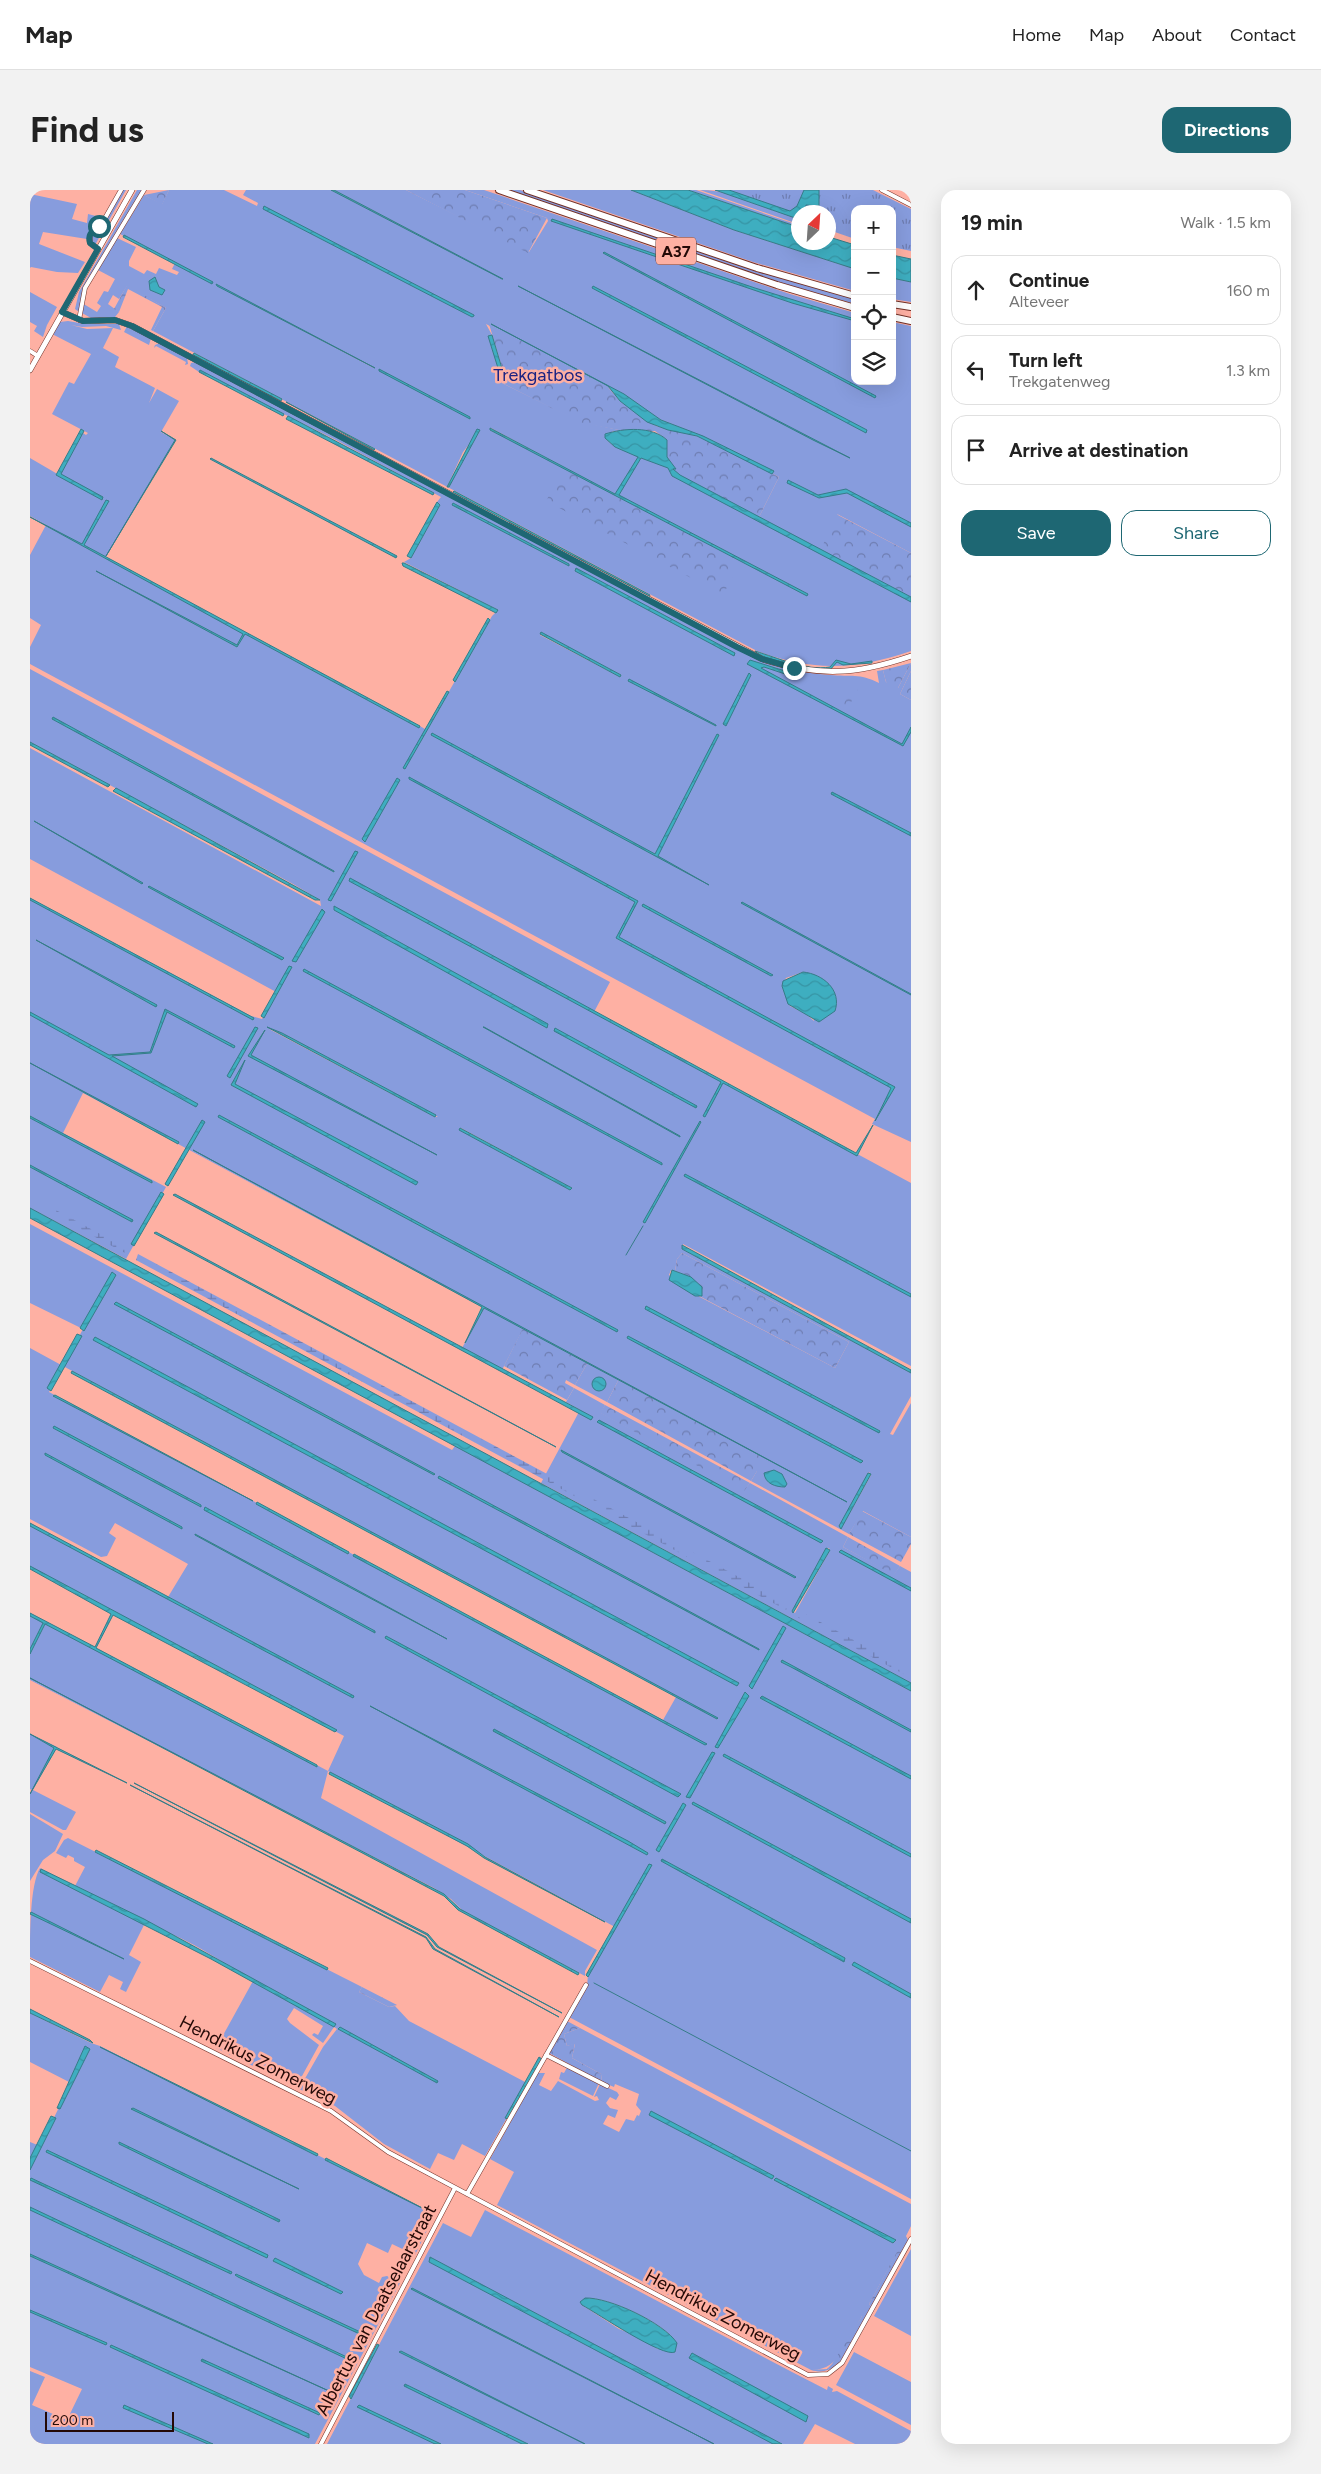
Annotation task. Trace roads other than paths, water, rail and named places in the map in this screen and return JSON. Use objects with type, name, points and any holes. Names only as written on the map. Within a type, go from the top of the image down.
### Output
[{"type":"highway","name":"A37","points":[[499,190],[776,285],[851,307]]},
{"type":"highway","name":"A37","points":[[527,190],[757,268],[852,295]]},
{"type":"highway","points":[[896,305],[911,308]]},
{"type":"highway","points":[[896,318],[911,321]]},
{"type":"street","points":[[98,249],[90,243],[90,235],[104,220],[121,190]]},
{"type":"street","points":[[30,370],[132,190]]},
{"type":"street","points":[[79,320],[85,288],[144,190]]},
{"type":"street","points":[[882,190],[911,205]]},
{"type":"street","points":[[62,312],[79,320],[115,320],[132,326],[762,659],[794,668],[847,672],[864,670],[911,656]]},
{"type":"street","points":[[30,351],[37,355]]},
{"type":"street","name":"Hendrikus Zomerweg","points":[[30,1961],[331,2111],[381,2148],[798,2370],[816,2376],[828,2374],[842,2363],[911,2239]]},
{"type":"street","points":[[468,2194],[586,1985]]},
{"type":"street","points":[[546,2055],[607,2086]]},
{"type":"street","name":"Albertus van Daatselaarstraat","points":[[321,2444],[455,2188]]},
{"type":"water","points":[[331,190],[334,190],[503,279],[502,279]]},
{"type":"water","points":[[631,190],[688,190],[791,225],[791,248],[734,230]]},
{"type":"water","points":[[715,190],[729,190],[791,210],[791,217]]},
{"type":"water","points":[[804,190],[819,190],[819,205],[797,205]]},
{"type":"water","points":[[264,206],[474,316],[472,317],[263,209]]},
{"type":"water","points":[[552,219],[755,288],[851,318],[851,320],[792,303],[551,221]]},
{"type":"water","points":[[124,235],[213,282],[212,284],[123,237]]},
{"type":"water","points":[[836,239],[851,244],[851,268],[796,250],[836,250]]},
{"type":"water","points":[[603,253],[851,383],[851,385],[855,385],[876,396],[875,398]]},
{"type":"water","points":[[896,256],[911,259],[911,282],[896,279]]},
{"type":"water","points":[[155,277],[159,287],[165,290],[162,295],[150,290],[149,281]]},
{"type":"water","points":[[216,284],[375,368],[217,286]]},
{"type":"water","points":[[518,286],[850,458],[813,440]]},
{"type":"water","points":[[593,286],[867,430],[866,433],[592,288]]},
{"type":"water","points":[[491,324],[624,394],[661,420],[703,436],[774,471],[772,474],[697,436],[668,430],[647,422],[620,401],[608,386]]},
{"type":"water","points":[[492,335],[506,382],[502,381],[488,336]]},
{"type":"water","points":[[194,353],[282,399],[281,401],[193,355]]},
{"type":"water","points":[[379,369],[470,417],[470,419],[379,371]]},
{"type":"water","points":[[200,370],[284,414],[283,416],[199,372]]},
{"type":"water","points":[[286,402],[375,449],[374,450]]},
{"type":"water","points":[[288,416],[434,493],[433,495],[286,419]]},
{"type":"water","points":[[490,428],[615,494],[638,457],[615,447],[605,438],[605,434],[621,430],[646,430],[654,432],[667,440],[667,457],[676,469],[673,469],[680,475],[911,597],[911,602],[672,476],[668,468],[641,458],[619,495],[808,594],[807,596],[490,430]]},
{"type":"water","points":[[81,429],[84,431],[61,474],[103,497],[102,500],[56,475]]},
{"type":"water","points":[[477,429],[480,430],[449,487],[447,487]]},
{"type":"water","points":[[161,431],[176,440],[106,556],[175,440]]},
{"type":"water","points":[[210,459],[397,556],[396,558]]},
{"type":"water","points":[[788,480],[818,495],[846,489],[911,523],[911,527],[847,493],[819,498],[787,483]]},
{"type":"water","points":[[454,491],[650,595],[649,597],[452,493]]},
{"type":"water","points":[[106,500],[109,501],[84,545],[420,726],[419,728],[245,634],[237,647],[96,571],[237,645],[243,634],[30,517],[82,544]]},
{"type":"water","points":[[437,502],[440,505],[411,558],[407,556]]},
{"type":"water","points":[[453,503],[569,564],[569,566],[452,505]]},
{"type":"water","points":[[402,563],[498,610],[496,613],[403,566]]},
{"type":"water","points":[[576,568],[735,653],[734,656],[575,571]]},
{"type":"water","points":[[488,618],[490,620],[455,682],[453,680]]},
{"type":"water","points":[[541,632],[621,675],[620,677],[540,634]]},
{"type":"water","points":[[755,651],[802,666],[811,667],[830,667],[836,660],[851,664],[872,661],[872,663],[843,665],[837,662],[830,670],[801,666],[778,662],[768,659]]},
{"type":"water","points":[[750,660],[785,671],[785,674],[764,667],[761,668],[902,744],[911,727],[911,732],[903,746],[747,664]]},
{"type":"water","points":[[749,673],[751,675],[726,726],[723,724]]},
{"type":"water","points":[[629,679],[716,725],[716,726],[628,681]]},
{"type":"water","points":[[447,691],[449,692],[405,769],[403,768]]},
{"type":"water","points":[[53,717],[334,871],[334,872],[52,719]]},
{"type":"water","points":[[432,733],[655,854],[717,734],[719,735],[658,856],[709,885],[431,735]]},
{"type":"water","points":[[30,742],[110,785],[108,787],[30,745]]},
{"type":"water","points":[[409,777],[638,901],[619,937],[895,1087],[875,1121],[891,1088],[616,938],[635,902],[409,779]]},
{"type":"water","points":[[397,778],[400,780],[365,842],[362,839]]},
{"type":"water","points":[[116,788],[320,900],[315,900],[113,791]]},
{"type":"water","points":[[832,792],[911,833],[911,836],[831,794]]},
{"type":"water","points":[[34,821],[143,883],[142,884]]},
{"type":"water","points":[[355,851],[358,852],[331,901],[328,900]]},
{"type":"water","points":[[350,878],[856,1153],[873,1125],[857,1156],[723,1083],[705,1117],[703,1116],[721,1082],[349,881]]},
{"type":"water","points":[[149,886],[284,958],[282,960]]},
{"type":"water","points":[[30,898],[254,1018],[253,1020],[30,900]]},
{"type":"water","points":[[741,903],[911,994],[911,995]]},
{"type":"water","points":[[643,904],[773,975],[771,976],[642,906]]},
{"type":"water","points":[[334,906],[548,1024],[547,1028],[334,910]]},
{"type":"water","points":[[322,909],[325,912],[296,962],[292,961]]},
{"type":"water","points":[[36,940],[157,1005],[156,1007]]},
{"type":"water","points":[[289,966],[292,967],[264,1018],[261,1016]]},
{"type":"water","points":[[304,969],[662,1163],[662,1165],[303,971]]},
{"type":"water","points":[[803,972],[810,973],[824,980],[829,984],[836,996],[835,1011],[819,1022],[788,1004],[782,986],[783,981]]},
{"type":"water","points":[[165,1009],[235,1046],[234,1048],[167,1012],[151,1053],[112,1056],[198,1104],[196,1107],[30,1015],[30,1012],[109,1055],[150,1052]]},
{"type":"water","points":[[255,1027],[258,1028],[230,1078],[227,1076]]},
{"type":"water","points":[[267,1027],[282,1033],[436,1115],[435,1117]]},
{"type":"water","points":[[483,1027],[680,1136],[680,1137]]},
{"type":"water","points":[[555,1028],[697,1106],[696,1108],[554,1031]]},
{"type":"water","points":[[265,1030],[251,1055],[437,1155],[248,1056]]},
{"type":"water","points":[[245,1060],[235,1084],[418,1182],[416,1185],[231,1085]]},
{"type":"water","points":[[30,1063],[179,1142],[178,1144]]},
{"type":"water","points":[[219,1115],[618,1330],[617,1332],[218,1117]]},
{"type":"water","points":[[30,1116],[152,1181],[152,1183],[30,1118]]},
{"type":"water","points":[[202,1120],[205,1122],[168,1186],[165,1184]]},
{"type":"water","points":[[700,1121],[645,1223],[643,1222]]},
{"type":"water","points":[[460,1128],[572,1188],[570,1190],[459,1130]]},
{"type":"water","points":[[193,1150],[847,1502],[484,1308],[465,1343],[482,1307]]},
{"type":"water","points":[[30,1165],[133,1220],[132,1222],[30,1167]]},
{"type":"water","points":[[685,1174],[911,1294],[911,1297],[684,1176]]},
{"type":"water","points":[[161,1192],[164,1194],[134,1246],[131,1244]]},
{"type":"water","points":[[175,1194],[593,1417],[591,1420],[173,1195]]},
{"type":"water","points":[[30,1208],[911,1683],[911,1691],[30,1218]]},
{"type":"water","points":[[156,1232],[556,1447],[154,1233]]},
{"type":"water","points":[[682,1245],[911,1370],[911,1373],[682,1249]]},
{"type":"water","points":[[672,1270],[691,1277],[702,1287],[702,1296],[695,1296],[669,1280]]},
{"type":"water","points":[[112,1272],[116,1275],[84,1331],[80,1328]]},
{"type":"water","points":[[116,1302],[435,1474],[114,1304]]},
{"type":"water","points":[[646,1306],[880,1431],[879,1433],[645,1309]]},
{"type":"water","points":[[77,1334],[82,1336],[51,1391],[47,1388]]},
{"type":"water","points":[[628,1336],[863,1461],[861,1463],[627,1338]]},
{"type":"water","points":[[95,1337],[739,1683],[737,1686],[93,1340]]},
{"type":"water","points":[[72,1371],[718,1718],[71,1373]]},
{"type":"water","points":[[596,1377],[602,1377],[606,1384],[602,1391],[596,1391],[592,1387],[592,1381]]},
{"type":"water","points":[[55,1395],[253,1501],[53,1396]]},
{"type":"water","points":[[599,1420],[823,1541],[821,1543],[597,1422]]},
{"type":"water","points":[[54,1426],[201,1505],[201,1507],[53,1428]]},
{"type":"water","points":[[561,1450],[796,1577],[795,1578]]},
{"type":"water","points":[[45,1453],[182,1527],[182,1529],[45,1455]]},
{"type":"water","points":[[774,1470],[782,1474],[787,1484],[785,1487],[775,1485],[766,1480],[764,1473]]},
{"type":"water","points":[[868,1473],[871,1474],[841,1529],[839,1526]]},
{"type":"water","points":[[439,1476],[759,1649],[759,1650],[438,1478]]},
{"type":"water","points":[[257,1502],[349,1552],[348,1554],[256,1504]]},
{"type":"water","points":[[205,1507],[447,1639],[204,1510]]},
{"type":"water","points":[[30,1523],[354,1696],[353,1698],[30,1526]]},
{"type":"water","points":[[195,1535],[375,1631],[375,1633]]},
{"type":"water","points":[[826,1548],[830,1550],[793,1613],[792,1611]]},
{"type":"water","points":[[841,1550],[911,1588],[911,1591],[839,1552]]},
{"type":"water","points":[[354,1554],[707,1744],[705,1745],[353,1556]]},
{"type":"water","points":[[30,1566],[337,1730],[335,1732],[113,1615],[96,1648],[317,1765],[317,1767],[45,1624],[30,1654],[30,1649],[43,1623],[30,1616],[30,1613],[95,1647],[111,1614],[30,1569]]},
{"type":"water","points":[[783,1626],[786,1628],[752,1689],[749,1686]]},
{"type":"water","points":[[386,1636],[681,1794],[678,1797],[385,1638]]},
{"type":"water","points":[[782,1660],[911,1730],[911,1732],[781,1662]]},
{"type":"water","points":[[30,1678],[444,1894],[460,1909],[579,1973],[578,1975],[458,1910],[444,1896]]},
{"type":"water","points":[[745,1692],[749,1696],[718,1748],[715,1747]]},
{"type":"water","points":[[762,1696],[911,1776],[911,1779],[760,1698]]},
{"type":"water","points":[[370,1706],[628,1841],[648,1853],[647,1855]]},
{"type":"water","points":[[494,1729],[666,1822],[665,1824],[493,1731]]},
{"type":"water","points":[[30,1734],[127,1783],[56,1749],[30,1794],[54,1748]]},
{"type":"water","points":[[712,1752],[715,1753],[690,1798],[686,1797]]},
{"type":"water","points":[[724,1754],[911,1854],[911,1857],[723,1756]]},
{"type":"water","points":[[330,1772],[468,1844],[485,1857],[605,1922],[484,1858],[467,1846],[329,1774]]},
{"type":"water","points":[[134,1783],[428,1934],[439,1947],[562,2013],[437,1947],[427,1935]]},
{"type":"water","points":[[130,1785],[426,1937],[435,1949],[559,2017],[433,1949],[426,1938]]},
{"type":"water","points":[[693,1802],[911,1919],[911,1923],[692,1804]]},
{"type":"water","points":[[683,1803],[686,1805],[659,1852],[656,1850]]},
{"type":"water","points":[[96,1850],[328,1968],[327,1970],[95,1852]]},
{"type":"water","points":[[662,1859],[845,1958],[844,1962],[661,1861]]},
{"type":"water","points":[[649,1864],[652,1865],[588,1977],[586,1975]]},
{"type":"water","points":[[41,1869],[144,1919],[336,2024],[334,2027],[211,1959],[40,1872]]},
{"type":"water","points":[[31,1912],[124,1959],[30,1914]]},
{"type":"water","points":[[854,1962],[911,1994],[911,1998],[852,1965]]},
{"type":"water","points":[[30,2009],[90,2040],[93,2043],[30,2013]]},
{"type":"water","points":[[340,2027],[438,2081],[437,2083],[338,2029]]},
{"type":"water","points":[[85,2046],[90,2049],[60,2109],[57,2108]]},
{"type":"water","points":[[100,2047],[318,2154],[317,2156]]},
{"type":"water","points":[[539,2057],[542,2059],[508,2119],[505,2118]]},
{"type":"water","points":[[133,2108],[299,2189],[131,2109]]},
{"type":"water","points":[[651,2111],[774,2176],[772,2179],[649,2115]]},
{"type":"water","points":[[51,2116],[56,2118],[30,2170],[30,2158]]},
{"type":"water","points":[[119,2142],[280,2220],[279,2222],[119,2144]]},
{"type":"water","points":[[47,2150],[268,2255],[267,2258],[46,2152]]},
{"type":"water","points":[[326,2158],[434,2214],[325,2160]]},
{"type":"water","points":[[31,2178],[232,2272],[231,2274],[30,2180]]},
{"type":"water","points":[[776,2178],[896,2240],[893,2243],[774,2180]]},
{"type":"water","points":[[30,2207],[349,2358],[349,2360],[30,2210]]},
{"type":"water","points":[[30,2254],[329,2391],[30,2256]]},
{"type":"water","points":[[430,2257],[782,2444],[773,2444],[429,2262]]},
{"type":"water","points":[[275,2258],[343,2292],[341,2294],[273,2261]]},
{"type":"water","points":[[236,2274],[369,2336],[368,2338],[238,2277]]},
{"type":"water","points":[[412,2288],[714,2444],[411,2289]]},
{"type":"water","points":[[585,2298],[608,2302],[635,2313],[661,2327],[677,2343],[675,2352],[668,2352],[644,2342],[615,2325],[582,2305],[580,2302]]},
{"type":"water","points":[[30,2310],[107,2343],[106,2345],[30,2312]]},
{"type":"water","points":[[377,2344],[379,2345],[351,2399],[349,2396]]},
{"type":"water","points":[[111,2345],[309,2434],[309,2438],[110,2347]]},
{"type":"water","points":[[401,2351],[585,2444],[399,2352]]},
{"type":"water","points":[[692,2353],[808,2416],[806,2422],[689,2358]]},
{"type":"water","points":[[202,2359],[320,2413],[319,2415],[201,2361]]},
{"type":"water","points":[[405,2384],[528,2444],[522,2444],[404,2386]]},
{"type":"water","points":[[124,2405],[213,2444],[208,2444],[123,2408]]},
{"type":"water","points":[[359,2405],[441,2444],[435,2444],[357,2407]]},
{"type":"waterway","points":[[626,1255],[643,1226]]},
{"type":"waterway","points":[[594,1983],[911,2151]]},
{"type":"park label","name":"Trekgatbos","points":[[538,375]]}]
